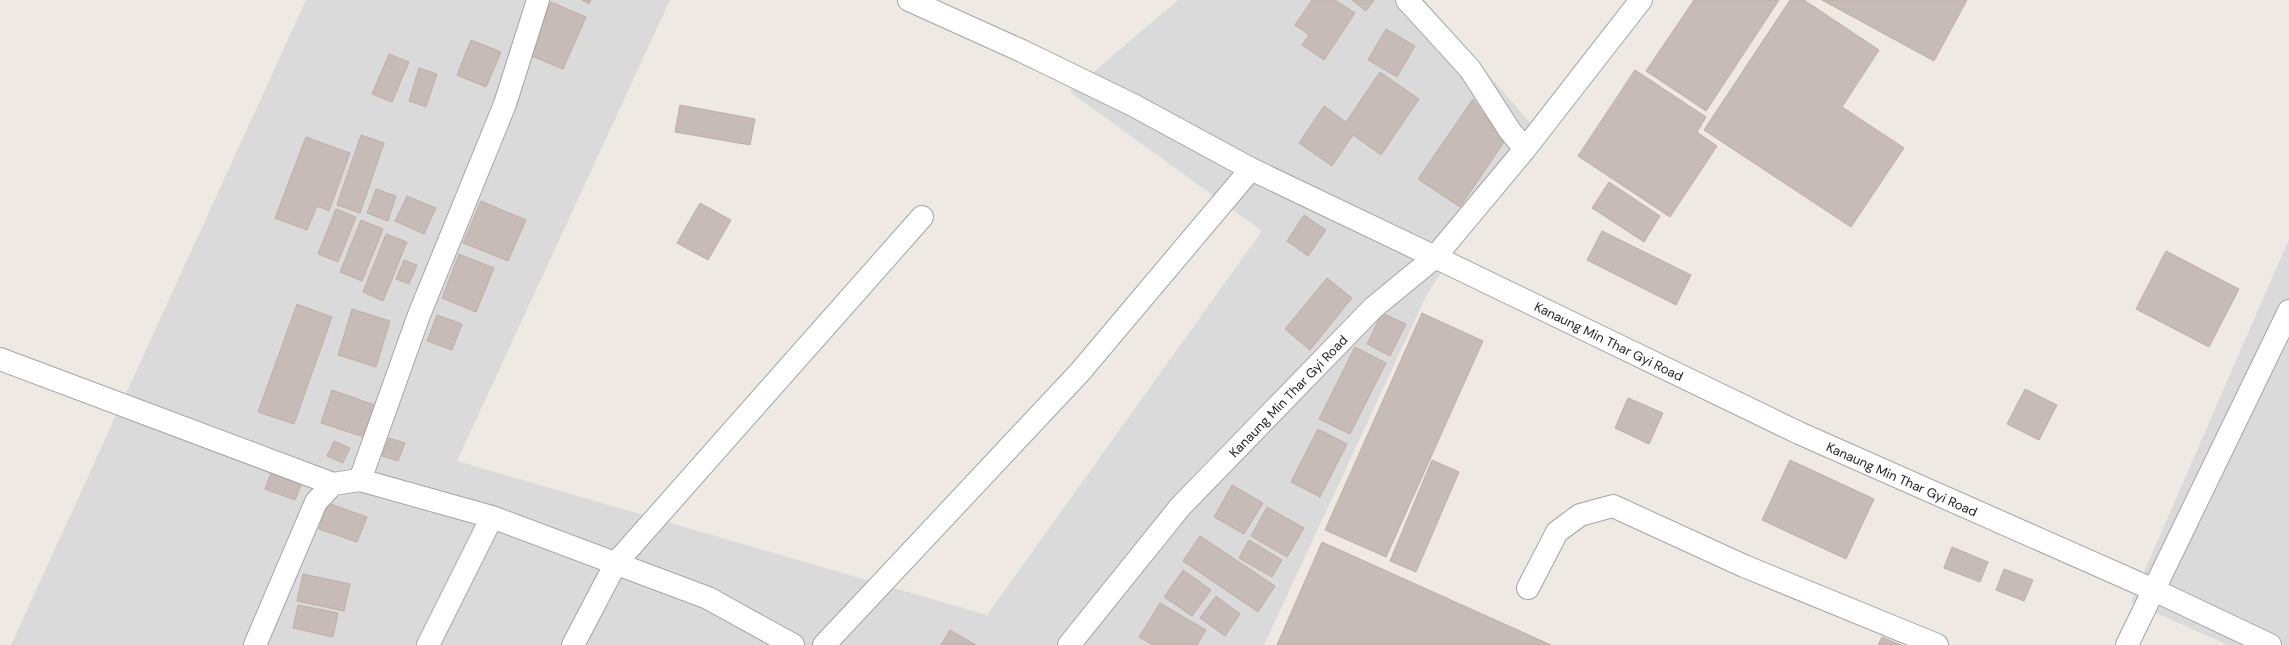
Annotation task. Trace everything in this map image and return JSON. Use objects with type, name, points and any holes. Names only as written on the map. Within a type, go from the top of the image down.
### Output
[{"type":"street","points":[[360,480],[419,315],[505,104],[538,0]]},
{"type":"street","points":[[909,0],[1022,51],[1133,105],[1251,168],[1435,257],[1525,149],[1641,0]]},
{"type":"street","points":[[1407,0],[1470,69],[1510,131],[1525,149]]},
{"type":"street","points":[[824,645],[1080,372],[1251,168]]},
{"type":"street","points":[[574,645],[616,563],[922,217]]},
{"type":"street","name":"Kanaung Min Thar Gyi Road","points":[[1069,645],[1180,507],[1373,308],[1435,257],[1799,433],[2154,590],[2270,645]]},
{"type":"street","points":[[2127,645],[2288,314]]},
{"type":"street","points":[[0,359],[333,484],[360,480],[492,517],[708,598],[793,645]]},
{"type":"street","points":[[255,645],[316,502],[333,484]]},
{"type":"street","points":[[1528,588],[1557,532],[1580,515],[1613,506],[1744,566],[1937,645]]},
{"type":"street","points":[[428,645],[492,517]]},
{"type":"shaded area","points":[[306,0],[670,0],[457,461],[987,615],[1262,231],[1070,92],[1178,0],[1424,0],[1537,131],[1427,294],[1264,645],[11,645]]},
{"type":"shaded area","points":[[2289,239],[2289,645],[2228,645],[2131,602]]},
{"type":"building","points":[[582,0],[591,0],[589,4]]},
{"type":"building","points":[[1312,0],[1335,0],[1355,13],[1324,60],[1302,45],[1309,35],[1295,25]]},
{"type":"building","points":[[1352,0],[1374,0],[1366,11]]},
{"type":"building","points":[[1694,0],[1779,0],[1706,111],[1646,71]]},
{"type":"building","points":[[1790,0],[1804,0],[1879,50],[1842,107],[1904,148],[1851,227],[1704,130]]},
{"type":"building","points":[[1822,0],[1967,0],[1934,61]]},
{"type":"building","points":[[551,2],[586,17],[563,69],[529,55]]},
{"type":"building","points":[[1386,29],[1415,46],[1397,77],[1368,60]]},
{"type":"building","points":[[471,40],[501,52],[486,87],[457,75]]},
{"type":"building","points":[[389,54],[409,62],[392,102],[372,94]]},
{"type":"building","points":[[419,68],[437,74],[426,107],[409,101]]},
{"type":"building","points":[[1635,70],[1706,117],[1697,132],[1717,146],[1670,217],[1578,156]]},
{"type":"building","points":[[1380,72],[1419,99],[1381,155],[1353,135],[1332,166],[1299,143],[1324,106],[1346,122]]},
{"type":"building","points":[[1473,99],[1504,142],[1460,207],[1418,179]]},
{"type":"building","points":[[680,105],[755,119],[750,145],[675,132]]},
{"type":"building","points":[[361,135],[384,143],[360,213],[337,205]]},
{"type":"building","points":[[306,137],[350,153],[329,211],[317,206],[307,230],[275,218]]},
{"type":"building","points":[[1609,182],[1660,216],[1644,242],[1592,208]]},
{"type":"building","points":[[376,189],[396,196],[388,221],[367,213]]},
{"type":"building","points":[[407,196],[436,208],[424,234],[395,221]]},
{"type":"building","points":[[481,201],[526,220],[508,261],[463,243]]},
{"type":"building","points":[[700,203],[731,220],[708,260],[677,243]]},
{"type":"building","points":[[336,209],[356,217],[338,262],[318,254]]},
{"type":"building","points":[[1304,215],[1326,230],[1308,256],[1287,241]]},
{"type":"building","points":[[361,220],[383,229],[362,281],[340,272]]},
{"type":"building","points":[[1602,231],[1691,275],[1676,305],[1587,260]]},
{"type":"building","points":[[386,234],[407,242],[383,301],[363,292]]},
{"type":"building","points":[[2166,251],[2239,289],[2209,347],[2136,309]]},
{"type":"building","points":[[459,254],[494,268],[476,312],[442,298]]},
{"type":"building","points":[[404,260],[417,265],[409,284],[396,279]]},
{"type":"building","points":[[1327,278],[1352,298],[1310,350],[1285,329]]},
{"type":"building","points":[[297,304],[332,317],[294,424],[258,412]]},
{"type":"building","points":[[352,309],[390,321],[376,367],[338,355]]},
{"type":"building","points":[[1382,313],[1406,324],[1390,356],[1367,344]]},
{"type":"building","points":[[1422,313],[1483,341],[1386,557],[1325,530]]},
{"type":"building","points":[[437,315],[462,324],[452,350],[427,341]]},
{"type":"building","points":[[1355,347],[1386,363],[1350,434],[1319,419]]},
{"type":"building","points":[[2025,389],[2057,405],[2039,440],[2007,424]]},
{"type":"building","points":[[332,390],[375,405],[364,437],[321,423]]},
{"type":"building","points":[[1628,398],[1663,413],[1649,444],[1615,428]]},
{"type":"building","points":[[1318,429],[1347,444],[1320,497],[1291,482]]},
{"type":"building","points":[[389,438],[405,443],[398,461],[382,456]]},
{"type":"building","points":[[334,441],[350,448],[343,463],[327,456]]},
{"type":"building","points":[[1432,460],[1459,472],[1416,572],[1390,561]]},
{"type":"building","points":[[1790,460],[1874,499],[1846,559],[1762,520]]},
{"type":"building","points":[[272,470],[302,483],[295,500],[265,489]]},
{"type":"building","points":[[1232,485],[1263,503],[1244,534],[1214,517]]},
{"type":"building","points":[[328,503],[367,517],[357,542],[319,529]]},
{"type":"building","points":[[1267,507],[1304,528],[1287,557],[1251,536]]},
{"type":"building","points":[[1200,536],[1275,586],[1258,612],[1183,561]]},
{"type":"building","points":[[1249,540],[1282,560],[1272,577],[1239,558]]},
{"type":"building","points":[[1322,542],[1551,645],[1277,645]]},
{"type":"building","points":[[1952,547],[1988,562],[1980,582],[1944,568]]},
{"type":"building","points":[[2004,569],[2033,580],[2024,601],[1996,590]]},
{"type":"building","points":[[1183,570],[1211,590],[1192,616],[1164,597]]},
{"type":"building","points":[[303,574],[350,584],[344,611],[297,601]]},
{"type":"building","points":[[1216,596],[1240,614],[1225,636],[1200,618]]},
{"type":"building","points":[[1160,603],[1206,630],[1197,645],[1153,645],[1139,637]]},
{"type":"building","points":[[298,605],[338,613],[333,637],[293,628]]},
{"type":"building","points":[[950,630],[976,645],[941,645]]},
{"type":"building","points":[[1882,637],[1901,645],[1878,645]]}]
